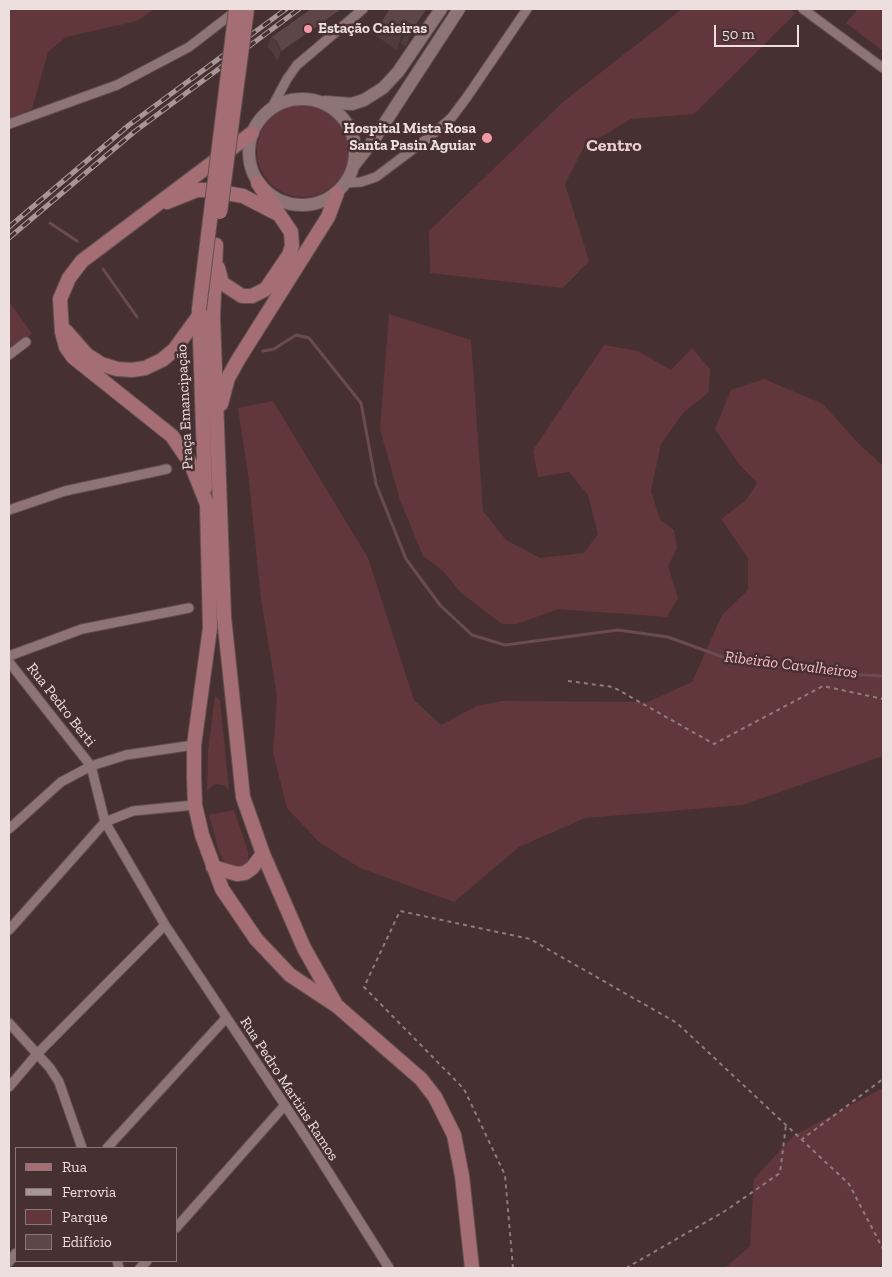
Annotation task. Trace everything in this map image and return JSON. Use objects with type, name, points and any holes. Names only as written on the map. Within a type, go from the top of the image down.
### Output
[{"type":"main road","name":"Praça Emancipação","points":[[236,9],[198,313],[207,504],[210,628],[194,745],[195,805],[213,867],[222,890],[256,939],[296,981],[337,1006]]},
{"type":"main road","points":[[247,9],[216,245],[219,277],[222,283],[242,296],[259,294],[266,289],[277,276],[292,246],[291,232],[282,217],[278,202],[258,183]]},
{"type":"main road","points":[[207,504],[191,464],[172,436],[73,357],[63,340],[60,322],[60,299],[75,269],[82,261],[150,207],[252,132]]},
{"type":"main road","points":[[217,427],[222,395],[228,378],[250,338],[328,217],[341,188]]},
{"type":"main road","points":[[150,207],[197,190],[228,192],[256,201],[282,217]]},
{"type":"main road","points":[[256,201],[278,202]]},
{"type":"main road","name":"Praça Emancipação","points":[[216,245],[213,302],[224,617],[244,798],[263,854],[304,948],[337,1006]]},
{"type":"main road","points":[[60,322],[74,342],[87,355],[101,364],[117,369],[132,370],[145,368],[162,360],[174,350],[198,313]]},
{"type":"main road","points":[[213,867],[237,874],[245,873],[252,868],[263,854]]},
{"type":"main road","points":[[337,1006],[421,1078],[436,1097],[445,1114],[454,1135],[462,1176],[472,1268]]},
{"type":"street","points":[[9,124],[117,85],[176,55],[239,9]]},
{"type":"street","points":[[272,108],[287,79],[297,65],[363,9]]},
{"type":"street","points":[[258,183],[250,167],[248,150],[252,132],[260,118],[272,108],[288,101],[304,99],[352,104],[376,94],[398,72],[441,9]]},
{"type":"street","points":[[341,188],[354,165],[373,141],[459,9]]},
{"type":"street","points":[[278,202],[304,206],[322,202],[341,188],[376,176],[432,135],[452,117],[527,9]]},
{"type":"street","points":[[803,9],[883,68]]},
{"type":"street","points":[[320,102],[334,109],[345,120],[352,134],[356,149],[354,165]]},
{"type":"street","points":[[9,355],[26,342]]},
{"type":"street","points":[[9,510],[65,491],[167,469]]},
{"type":"street","points":[[9,656],[82,629],[189,608]]},
{"type":"street","name":"Rua Pedro Berti","points":[[9,662],[91,766]]},
{"type":"street","points":[[9,829],[61,782],[91,766],[126,755],[194,745]]},
{"type":"street","name":"Rua Pedro Martins Ramos","points":[[91,766],[105,822],[165,926],[285,1105],[389,1268]]},
{"type":"street","points":[[9,930],[105,822],[133,811],[195,805]]},
{"type":"street","points":[[9,1087],[37,1054],[165,926]]},
{"type":"street","points":[[108,1147],[226,1018]]},
{"type":"street","points":[[9,1023],[59,1082],[82,1147]]},
{"type":"street","points":[[178,1226],[285,1105]]},
{"type":"path","points":[[568,680],[613,687],[714,744],[823,686],[883,699]]},
{"type":"path","points":[[513,1268],[505,1174],[464,1089],[364,987],[400,910],[530,939],[677,1023],[849,1184],[883,1249]]},
{"type":"path","points":[[801,1140],[883,1079]]},
{"type":"path","points":[[626,1268],[725,1211],[780,1173],[786,1125]]},
{"type":"green space","points":[[9,9],[154,9],[137,21],[66,37],[48,52],[32,109],[9,118]]},
{"type":"green space","points":[[682,9],[790,9],[796,13],[694,114],[631,119],[584,147],[565,184],[589,261],[563,288],[430,273],[429,231],[563,102]]},
{"type":"green space","points":[[858,9],[883,9],[883,51],[846,23]]},
{"type":"green space","points":[[303,105],[320,109],[335,119],[345,134],[349,151],[345,168],[335,183],[320,193],[303,197],[286,193],[271,183],[261,168],[257,151],[261,134],[271,119],[286,109]]},
{"type":"green space","points":[[9,301],[32,334],[9,351]]},
{"type":"green space","points":[[389,314],[471,340],[483,511],[506,540],[540,558],[584,553],[598,534],[588,495],[569,472],[538,477],[533,450],[604,345],[638,351],[671,370],[692,348],[710,369],[709,392],[683,413],[661,444],[651,491],[660,520],[674,530],[677,548],[668,566],[678,598],[667,617],[558,609],[517,624],[502,624],[460,592],[444,572],[423,556],[400,500],[380,429]]},
{"type":"green space","points":[[764,379],[823,404],[858,443],[883,466],[883,756],[743,805],[585,818],[519,847],[454,902],[360,868],[319,842],[287,808],[273,752],[277,697],[261,599],[249,481],[238,408],[273,401],[368,558],[414,700],[441,725],[477,706],[502,701],[648,702],[692,682],[722,615],[748,590],[748,558],[721,519],[746,500],[757,483],[739,464],[715,429],[731,390]]},
{"type":"green space","points":[[215,696],[220,700],[229,790],[224,785],[214,784],[207,791],[208,751]]},
{"type":"green space","points":[[234,810],[248,851],[248,863],[236,870],[228,869],[219,852],[209,815]]},
{"type":"green space","points":[[883,1088],[883,1268],[725,1268],[750,1246],[754,1179],[793,1136]]},
{"type":"building","points":[[310,9],[342,9],[281,52],[277,42],[271,37]]},
{"type":"building","points":[[389,9],[427,9],[411,32],[407,29],[402,35],[381,22]]},
{"type":"waterway","name":"Ribeirão Cavalheiros","points":[[50,223],[77,241]]},
{"type":"waterway","name":"Ribeirão Cavalheiros","points":[[103,269],[137,317]]},
{"type":"waterway","name":"Ribeirão Cavalheiros","points":[[263,351],[274,349],[296,335],[309,338],[361,403],[376,484],[406,559],[440,605],[472,635],[505,645],[618,630],[668,637],[728,659],[828,673],[883,676]]},
{"type":"railway","points":[[9,227],[129,125],[286,9]]},
{"type":"railway","points":[[9,238],[134,132],[299,9]]},
{"type":"place","name":"Estação Caieiras","points":[[308,29]]},
{"type":"place","name":"Hospital Mista Rosa Santa Pasin Aguiar","points":[[487,138]]},
{"type":"district","name":"Centro","points":[[614,146]]}]
